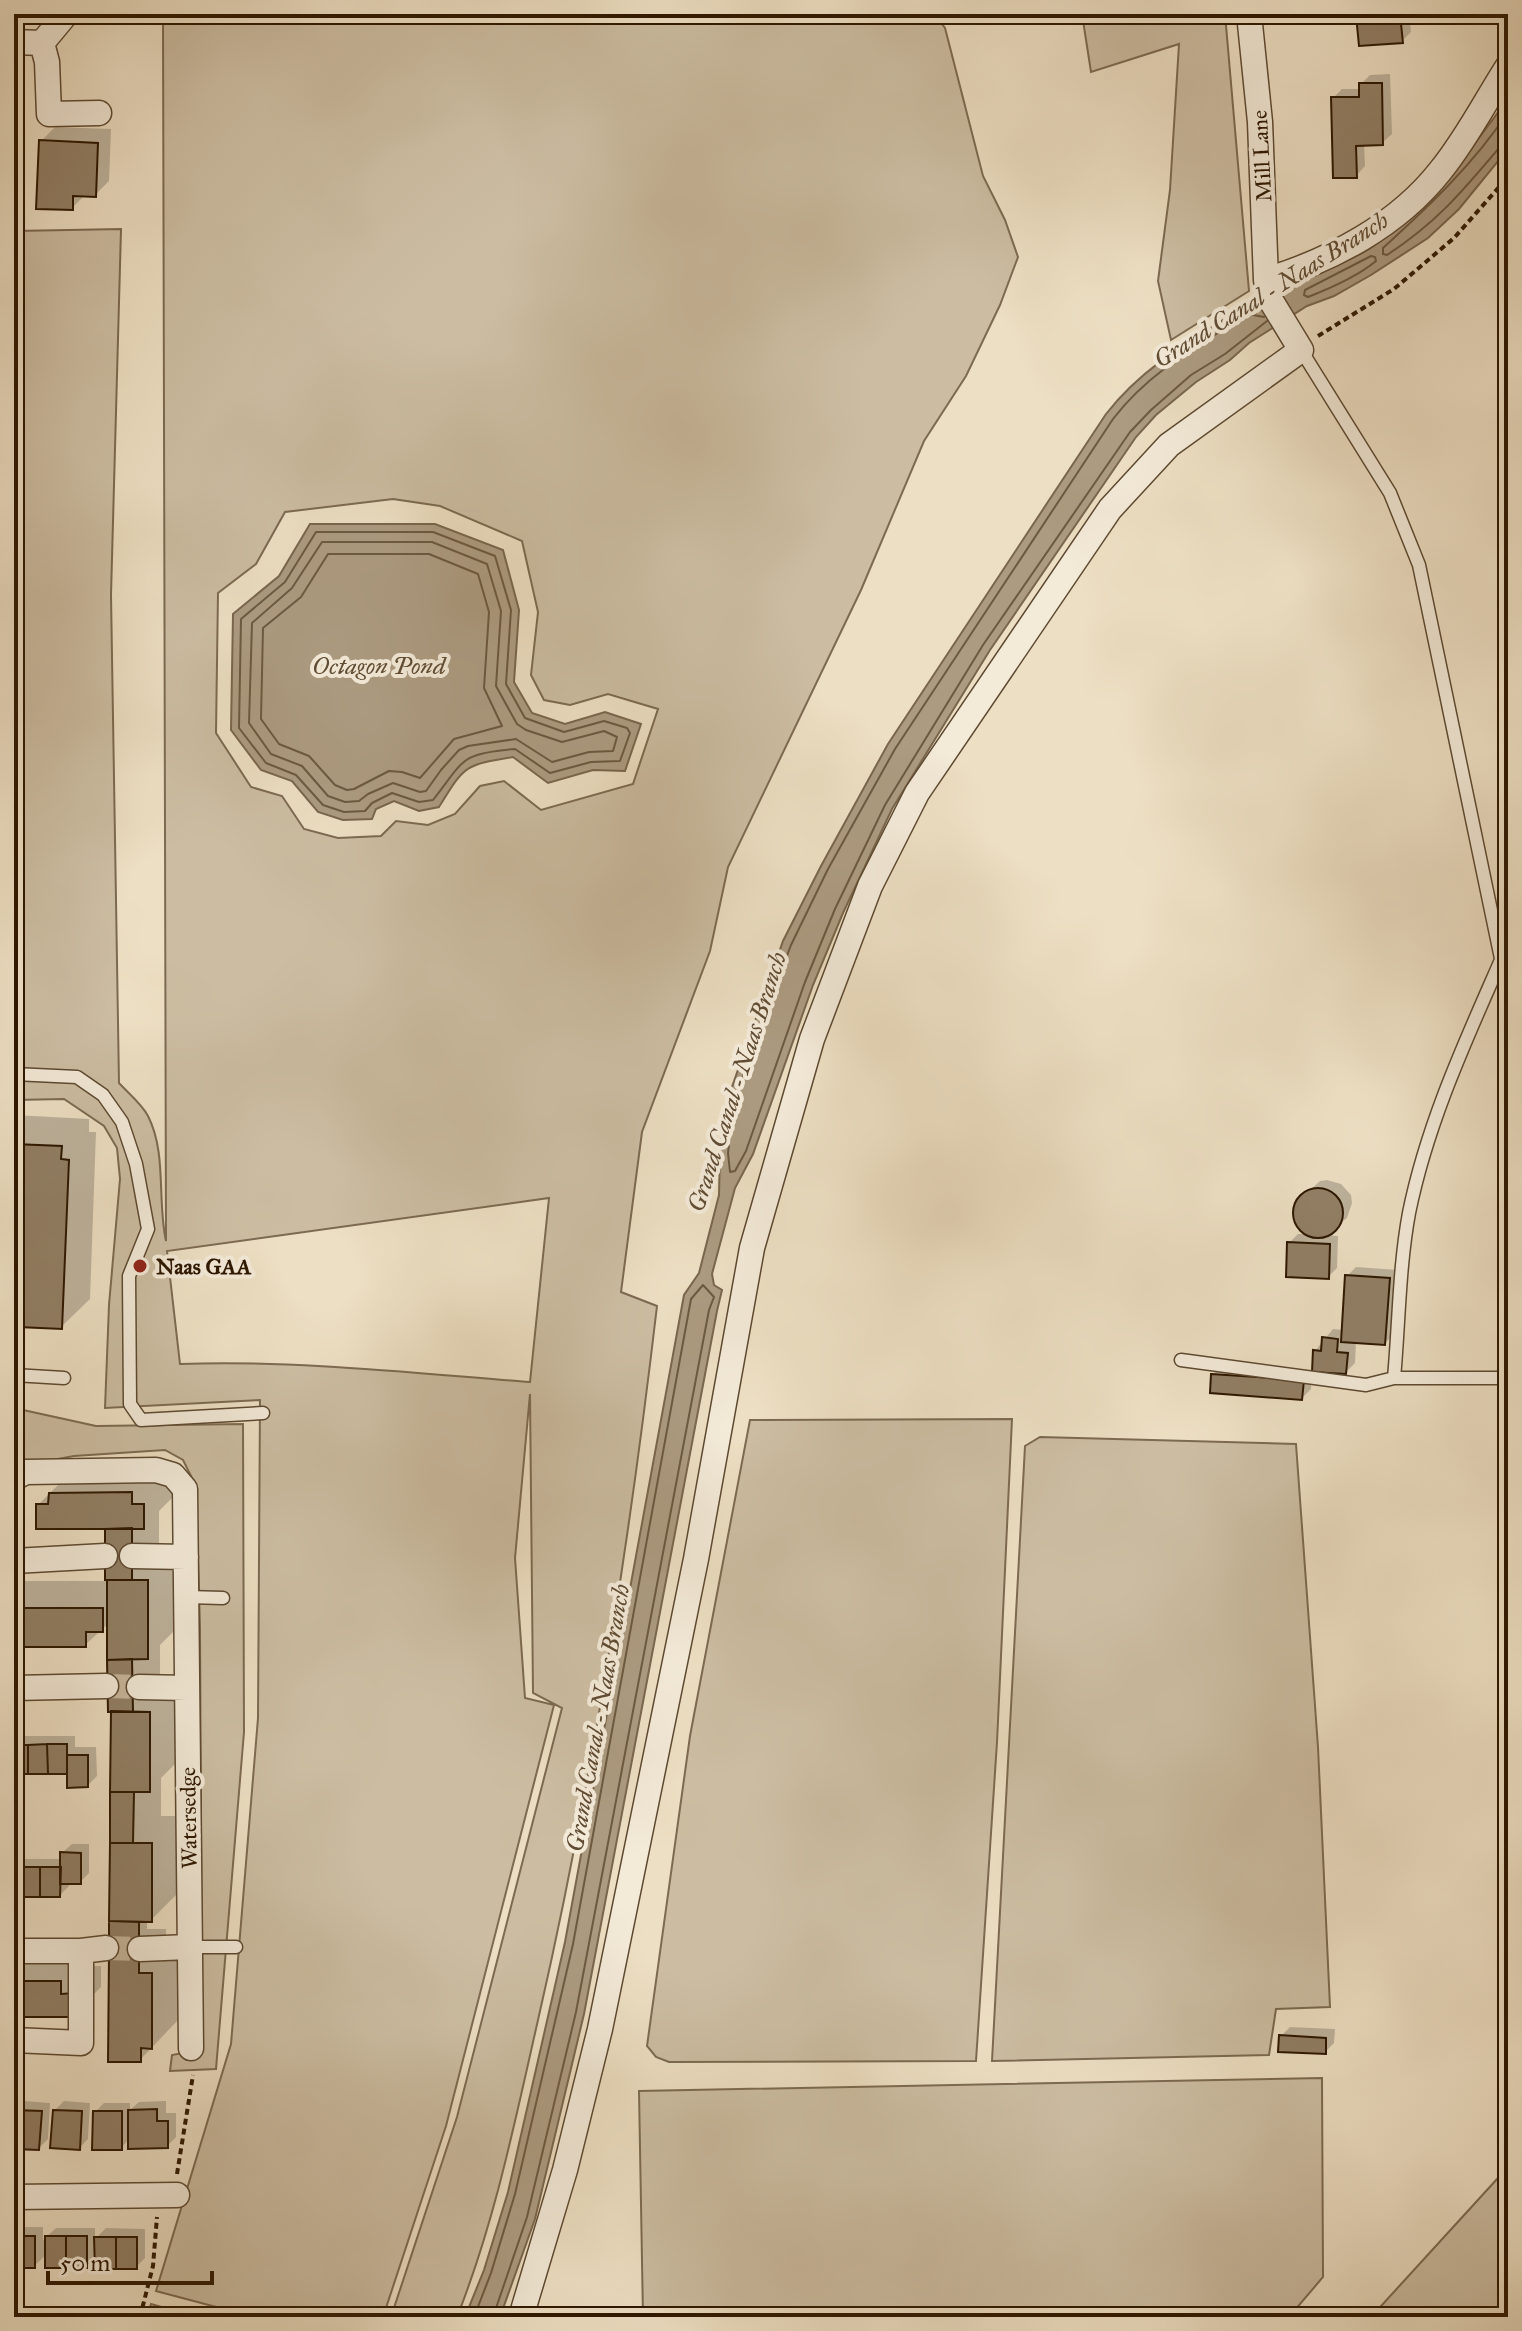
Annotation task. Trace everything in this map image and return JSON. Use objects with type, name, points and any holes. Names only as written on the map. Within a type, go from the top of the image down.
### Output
[{"type":"street","points":[[42,43],[66,14]]},
{"type":"street","name":"Mill Lane","points":[[1249,14],[1260,122],[1268,290]]},
{"type":"street","points":[[14,42],[42,43]]},
{"type":"street","points":[[42,43],[47,62],[49,114],[99,113]]},
{"type":"street","points":[[521,2317],[565,2170],[600,2029],[696,1559],[752,1248],[812,1039],[870,886],[917,793],[1110,509],[1169,445],[1301,350],[1268,290],[1386,225],[1441,171],[1508,66]]},
{"type":"street","name":"Watersedge","points":[[14,1478],[26,1472],[156,1470],[173,1475],[185,1489],[191,2048]]},
{"type":"street","points":[[14,1561],[105,1556]]},
{"type":"street","points":[[132,1556],[186,1557]]},
{"type":"street","points":[[14,1688],[106,1686]]},
{"type":"street","points":[[139,1687],[187,1688]]},
{"type":"street","points":[[140,1949],[189,1947]]},
{"type":"street","points":[[14,1951],[106,1948]]},
{"type":"street","points":[[14,2040],[81,2043],[81,1951]]},
{"type":"street","points":[[14,2197],[177,2195]]},
{"type":"lane","points":[[1301,350],[1390,493],[1419,565],[1508,992]]},
{"type":"lane","points":[[1394,1378],[1409,1215],[1422,1162],[1448,1081],[1501,960]]},
{"type":"lane","points":[[14,1074],[77,1077],[103,1095],[122,1122],[136,1164],[148,1229],[129,1276],[130,1404],[141,1420],[263,1413]]},
{"type":"lane","points":[[1181,1360],[1366,1385],[1394,1378],[1508,1378]]},
{"type":"lane","points":[[14,1375],[64,1378]]},
{"type":"lane","points":[[187,1597],[223,1598]]},
{"type":"lane","points":[[189,1947],[236,1947]]},
{"type":"path","points":[[1301,350],[1328,328],[1406,279],[1454,238],[1508,177]]},
{"type":"shaded area","points":[[163,14],[934,14],[945,28],[983,176],[1005,220],[1018,257],[1000,305],[966,376],[924,441],[861,590],[728,867],[710,951],[642,1132],[621,1292],[657,1306],[621,1575],[592,1754],[538,2020],[493,2207],[457,2317],[391,2317],[457,2117],[562,1708],[533,1693],[530,1394],[515,1558],[525,1698],[554,1705],[446,2126],[383,2317],[254,2317],[156,2291],[231,2044],[258,1718],[260,1400],[105,1408],[109,1305],[120,1179],[117,1148],[104,1126],[64,1099],[14,1100],[14,231],[121,229],[111,595],[119,1083],[142,1107],[154,1130],[160,1161],[166,1241]],"holes":[[[393,499],[440,506],[522,541],[538,612],[531,675],[544,700],[570,705],[608,694],[658,709],[633,784],[541,810],[504,781],[480,786],[455,814],[428,825],[396,821],[381,836],[338,838],[304,829],[282,796],[251,787],[216,733],[218,593],[256,564],[285,512]],[[549,1198],[530,1382],[311,1366],[180,1364],[167,1251]]]},
{"type":"shaded area","points":[[1082,14],[1225,14],[1249,291],[1171,340],[1158,281],[1170,190],[1179,44],[1091,72]]},
{"type":"shaded area","points":[[14,1408],[96,1426],[243,1424],[244,1732],[216,2069],[170,2071],[172,2055],[198,2050],[202,2036],[200,1628],[196,1486],[183,1460],[165,1450],[74,1456],[14,1467]]},
{"type":"shaded area","points":[[1012,1419],[997,1742],[976,2061],[669,2062],[656,2057],[647,2046],[690,1736],[750,1420]]},
{"type":"shaded area","points":[[1040,1437],[1296,1444],[1318,1747],[1330,2007],[1276,2009],[1269,2055],[992,2061],[1025,1446]]},
{"type":"shaded area","points":[[1322,2078],[1323,2277],[1289,2317],[643,2317],[639,2091]]},
{"type":"shaded area","points":[[1508,2167],[1508,2317],[1371,2317]]},
{"type":"shaded area","points":[[151,2304],[196,2317],[147,2317]]},
{"type":"water","name":"Grand Canal - Naas Branch","points":[[1508,98],[1508,149],[1459,209],[1428,238],[1371,275],[1334,296],[1307,306],[1249,343],[1156,415],[1136,437],[990,650],[892,809],[843,913],[813,985],[753,1154],[735,1188],[712,1274],[714,1285],[722,1290],[584,2014],[535,2219],[500,2317],[465,2317],[484,2270],[508,2192],[565,1942],[684,1295],[699,1273],[719,1195],[725,1107],[783,941],[888,744],[1106,414],[1121,396],[1173,353],[1249,304],[1261,308],[1306,279],[1375,245],[1412,213],[1447,176]]},
{"type":"water","name":"Octagon Pond","points":[[310,524],[435,524],[503,550],[519,610],[514,682],[532,713],[565,724],[605,712],[641,724],[625,771],[593,770],[548,783],[513,757],[467,769],[439,807],[419,811],[394,801],[376,809],[372,819],[343,820],[318,812],[292,781],[261,770],[231,730],[233,614],[279,576]]},
{"type":"building","points":[[14,14],[46,14],[46,21],[14,22]]},
{"type":"building","points":[[1347,14],[1400,14],[1403,43],[1359,46],[1356,15]]},
{"type":"building","points":[[1359,83],[1382,83],[1383,145],[1356,146],[1357,178],[1333,178],[1331,97],[1359,97]]},
{"type":"building","points":[[39,140],[98,143],[96,197],[73,196],[73,210],[36,209]]},
{"type":"building","points":[[14,1144],[62,1146],[61,1159],[69,1160],[62,1329],[18,1327],[23,1183],[14,1183]]},
{"type":"building","points":[[1318,1188],[1336,1195],[1343,1213],[1336,1231],[1318,1238],[1300,1231],[1293,1213],[1300,1195]]},
{"type":"building","points":[[1287,1242],[1330,1244],[1329,1279],[1286,1277]]},
{"type":"building","points":[[1345,1275],[1390,1278],[1385,1345],[1341,1342]]},
{"type":"building","points":[[1322,1337],[1338,1339],[1337,1352],[1348,1353],[1346,1374],[1312,1372],[1313,1350],[1321,1351]]},
{"type":"building","points":[[1211,1374],[1304,1380],[1302,1400],[1210,1393]]},
{"type":"building","points":[[132,1492],[132,1504],[144,1504],[144,1529],[36,1529],[36,1504],[48,1504],[49,1493]]},
{"type":"building","points":[[132,1528],[132,1580],[105,1580],[105,1529]]},
{"type":"building","points":[[107,1580],[148,1580],[148,1659],[107,1660]]},
{"type":"building","points":[[14,1608],[103,1608],[103,1632],[86,1632],[86,1647],[14,1647]]},
{"type":"building","points":[[132,1659],[133,1712],[108,1712],[107,1660]]},
{"type":"building","points":[[111,1711],[150,1712],[150,1792],[110,1792]]},
{"type":"building","points":[[47,1744],[67,1744],[67,1774],[48,1774]]},
{"type":"building","points":[[47,1744],[48,1774],[28,1774],[28,1745]]},
{"type":"building","points":[[14,1745],[28,1745],[28,1774],[14,1774]]},
{"type":"building","points":[[67,1755],[88,1755],[88,1787],[67,1788]]},
{"type":"building","points":[[110,1792],[134,1792],[133,1843],[110,1843]]},
{"type":"building","points":[[110,1843],[152,1843],[152,1922],[109,1921]]},
{"type":"building","points":[[60,1852],[81,1853],[81,1884],[60,1884]]},
{"type":"building","points":[[14,1867],[20,1867],[20,1897],[14,1897]]},
{"type":"building","points":[[20,1867],[40,1867],[40,1897],[20,1897]]},
{"type":"building","points":[[40,1867],[61,1867],[60,1897],[40,1897]]},
{"type":"building","points":[[109,1921],[139,1922],[139,1956],[109,1956]]},
{"type":"building","points":[[109,1956],[139,1956],[139,1973],[152,1973],[152,2049],[141,2048],[141,2062],[108,2062]]},
{"type":"building","points":[[14,1981],[61,1981],[61,1994],[74,1993],[74,2017],[14,2017]]},
{"type":"building","points":[[1279,2035],[1326,2038],[1326,2054],[1278,2052]]},
{"type":"building","points":[[157,2109],[157,2121],[168,2121],[168,2148],[128,2149],[128,2110]]},
{"type":"building","points":[[14,2110],[42,2111],[39,2150],[14,2149]]},
{"type":"building","points":[[53,2110],[82,2111],[80,2150],[50,2148]]},
{"type":"building","points":[[93,2111],[122,2111],[122,2150],[92,2150]]},
{"type":"building","points":[[14,2236],[35,2236],[35,2268],[14,2268]]},
{"type":"building","points":[[45,2236],[66,2236],[66,2268],[45,2268]]},
{"type":"building","points":[[66,2236],[87,2236],[87,2268],[66,2268]]},
{"type":"building","points":[[94,2237],[116,2237],[116,2269],[95,2269]]},
{"type":"building","points":[[116,2237],[137,2237],[137,2269],[116,2269]]},
{"type":"tunnel","points":[[106,1686],[139,1687]]},
{"type":"tunnel","points":[[106,1948],[140,1949]]},
{"type":"place","name":"Naas GAA","points":[[140,1266]]}]
